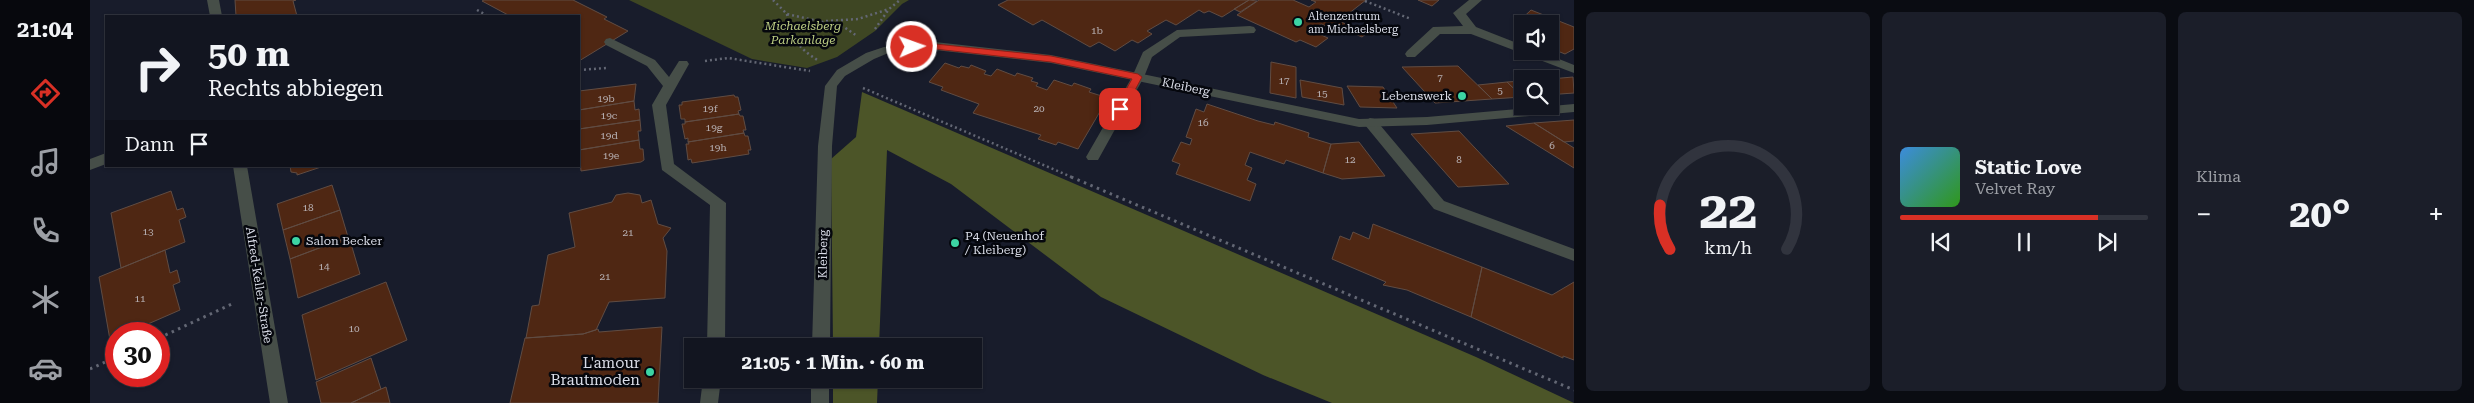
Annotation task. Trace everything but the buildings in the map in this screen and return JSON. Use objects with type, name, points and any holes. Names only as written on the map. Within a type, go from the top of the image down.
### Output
[{"type":"street","points":[[213,0],[216,15]]},
{"type":"street","points":[[1472,30],[1459,13],[1476,0]]},
{"type":"street","points":[[1093,157],[1138,77],[1147,55],[1178,34],[1250,30]]},
{"type":"street","points":[[1411,54],[1437,30],[1472,30],[1514,47]]},
{"type":"street","points":[[610,42],[651,63],[670,86]]},
{"type":"street","name":"Kleiberg","points":[[821,338],[825,146],[831,86],[841,73],[867,50],[884,51],[926,45],[1051,59],[1359,123],[1427,121],[1574,108]]},
{"type":"street","points":[[1550,60],[1574,69]]},
{"type":"street","points":[[682,64],[659,105],[667,166],[718,202],[716,338]]},
{"type":"street","points":[[1370,122],[1439,205],[1574,255]]},
{"type":"street","points":[[90,165],[105,158]]},
{"type":"street","name":"Alfred-Keller-Straße","points":[[240,167],[279,403]]},
{"type":"street","points":[[709,403],[711,388]]},
{"type":"street","points":[[820,388],[820,403]]},
{"type":"path","points":[[773,0],[787,14],[823,21],[854,31],[867,50],[889,9]]},
{"type":"path","points":[[823,21],[858,19],[889,9],[900,0]]},
{"type":"path","points":[[1365,0],[1437,30]]},
{"type":"path","points":[[477,10],[486,15]]},
{"type":"path","points":[[787,14],[788,32],[803,52],[823,63]]},
{"type":"path","points":[[682,64],[728,58],[807,72],[814,70]]},
{"type":"path","points":[[841,73],[858,86],[1574,390]]},
{"type":"path","points":[[170,333],[260,291]]},
{"type":"path","points":[[90,369],[105,362]]},
{"type":"green space","name":"Michaelsberg Parkanlage","points":[[629,0],[909,0],[902,4],[875,31],[837,57],[807,68],[752,59]]},
{"type":"green space","points":[[862,92],[1476,357],[1574,403],[1332,403],[1263,375],[1101,297],[951,184],[887,150],[879,338],[833,338],[831,159],[856,137]]},
{"type":"green space","points":[[833,388],[878,388],[877,403],[833,403]]},
{"type":"place","name":"Altenzentrum am Michaelsberg","points":[[1298,22]]},
{"type":"place","name":"Lebenswerk","points":[[1462,96]]},
{"type":"place","name":"Salon Becker","points":[[296,241]]},
{"type":"place","name":"P4 (Neuenhof / Kleiberg)","points":[[955,243]]},
{"type":"place","name":"L'amour Brautmoden","points":[[650,372]]},
{"type":"route","points":[[912,47],[926,45],[1051,59],[1138,77],[1120,109]]}]
